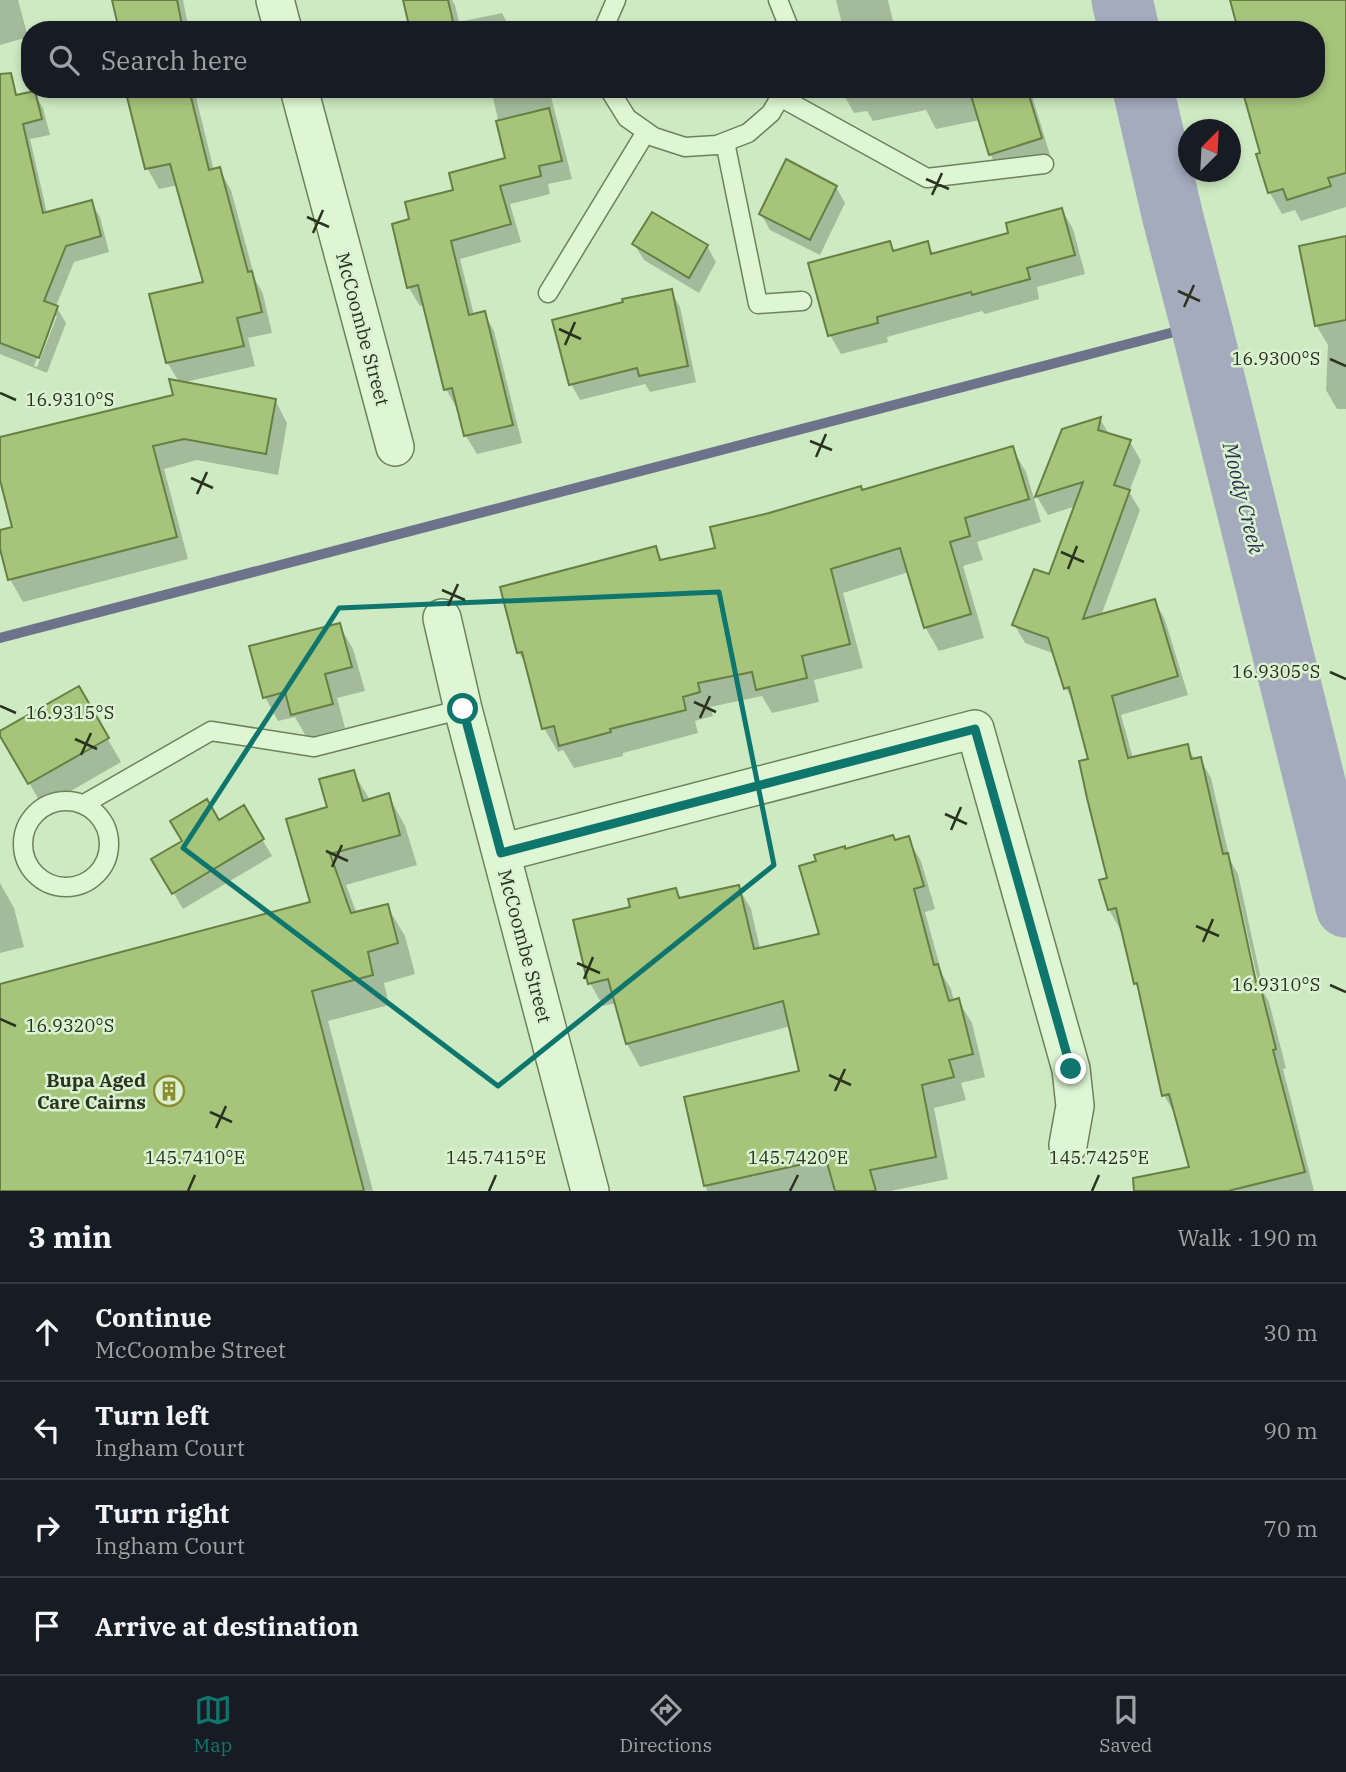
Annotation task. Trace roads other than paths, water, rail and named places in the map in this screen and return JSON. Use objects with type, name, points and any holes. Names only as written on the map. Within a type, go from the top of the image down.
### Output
[{"type":"street","points":[[275,0],[281,21]]},
{"type":"street","name":"McCoombe Street","points":[[301,98],[395,447]]},
{"type":"street","name":"McCoombe Street","points":[[442,618],[463,709],[590,1191]]},
{"type":"street","points":[[501,853],[975,729],[1071,1069],[1075,1106],[1068,1145]]},
{"type":"lane","points":[[607,21],[615,0]]},
{"type":"lane","points":[[778,0],[786,21]]},
{"type":"lane","points":[[615,98],[627,118],[646,132],[685,147],[717,145],[748,133],[771,113],[780,98]]},
{"type":"lane","points":[[791,98],[927,178],[1044,164]]},
{"type":"lane","points":[[548,293],[646,132]]},
{"type":"lane","points":[[725,142],[758,304],[802,301]]},
{"type":"lane","points":[[83,804],[105,824],[109,853],[94,878],[81,885],[66,888],[52,885],[40,879],[30,869],[24,856],[22,842],[25,828],[32,817],[56,802],[83,804],[211,731],[314,747],[463,709]]},
{"type":"waterway","name":"Moody Creek","points":[[1122,0],[1127,21]]},
{"type":"waterway","name":"Moody Creek","points":[[1145,98],[1346,907]]},
{"type":"waterway","points":[[0,638],[1201,325]]},
{"type":"place","name":"Bupa Aged Care Cairns","points":[[169,1091]]}]
